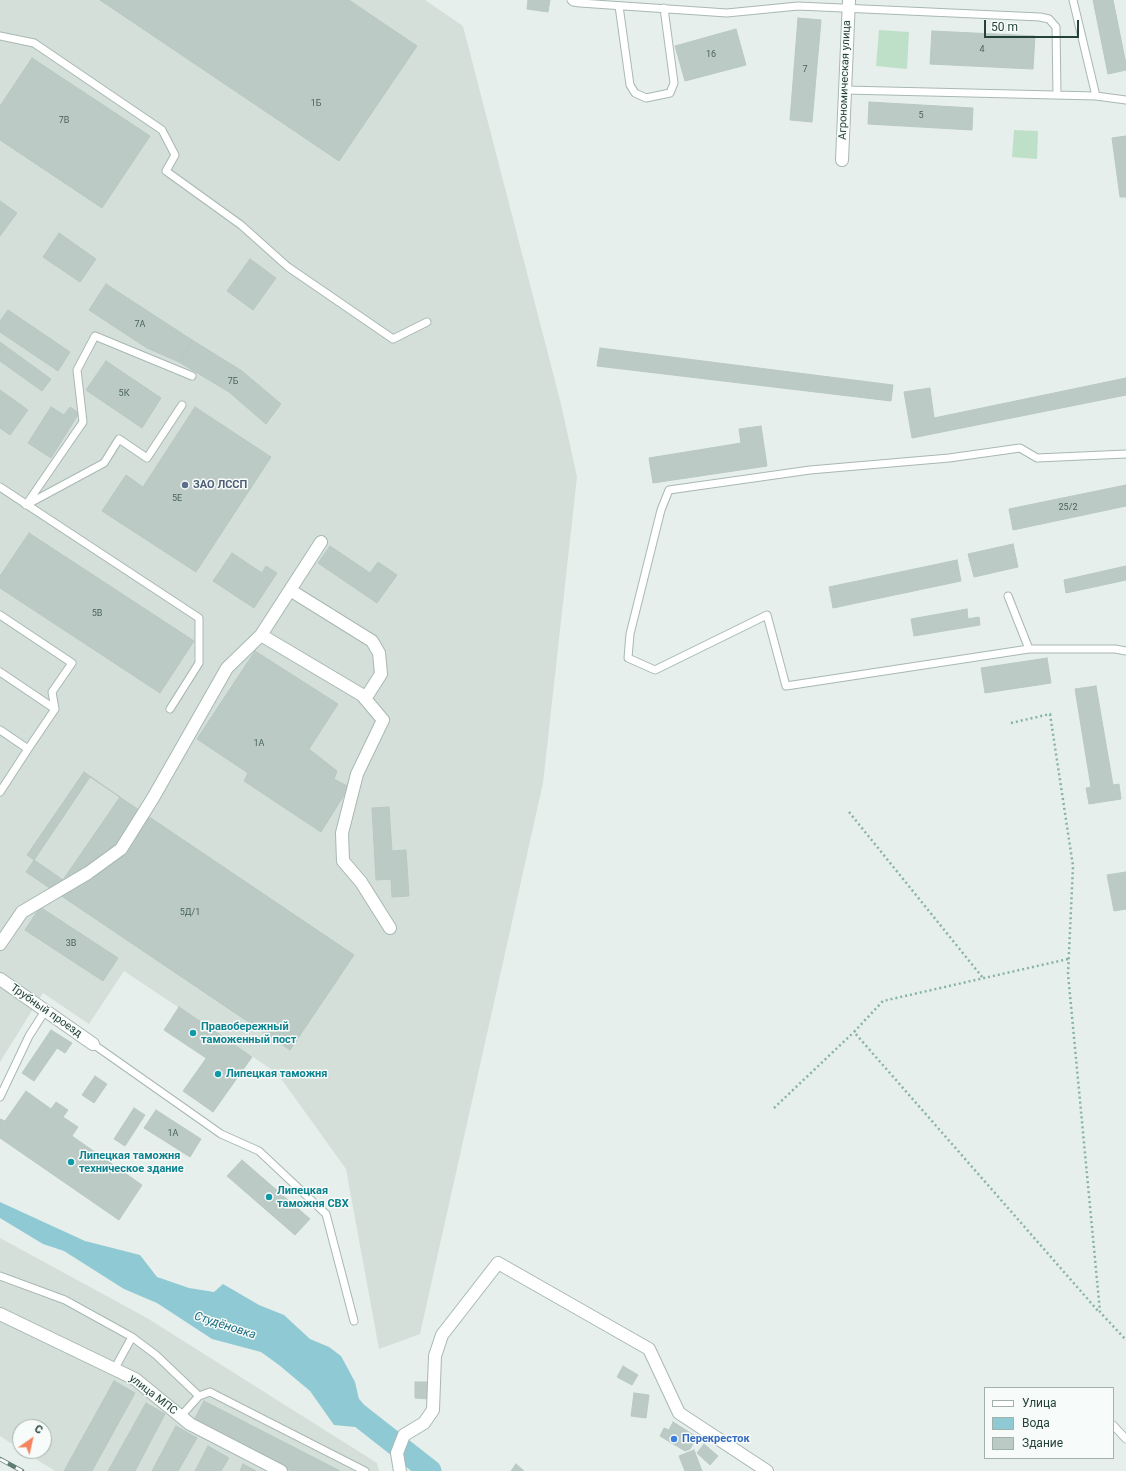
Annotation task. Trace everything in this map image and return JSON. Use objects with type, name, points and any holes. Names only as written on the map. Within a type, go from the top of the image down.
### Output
[{"type":"street","name":"Агрономическая улица","points":[[842,160],[848,4]]},
{"type":"street","points":[[0,944],[22,912],[88,874],[121,849],[166,776],[227,668],[261,635],[321,542]]},
{"type":"street","points":[[290,590],[372,641],[378,653],[381,674],[365,699]]},
{"type":"street","points":[[261,635],[362,695],[383,720],[357,774],[342,833],[343,862],[361,882],[390,928]]},
{"type":"street","name":"Трубный проезд","points":[[0,979],[93,1044]]},
{"type":"street","points":[[400,1471],[397,1453],[404,1435],[424,1423],[433,1410],[435,1356],[442,1335],[498,1263],[649,1349],[679,1413],[749,1466],[767,1471]]},
{"type":"street","name":"улица МПС","points":[[0,1314],[136,1379],[190,1424],[281,1471]]},
{"type":"lane","points":[[571,0],[580,3],[727,13],[798,6],[848,4],[1049,19],[1056,27],[1057,95]]},
{"type":"lane","points":[[1073,0],[1096,96]]},
{"type":"lane","points":[[619,6],[630,85],[635,94],[646,98],[670,93],[674,83],[664,8]]},
{"type":"lane","points":[[0,37],[34,43],[162,130],[175,155],[166,171],[241,224],[288,267],[393,339],[428,322]]},
{"type":"lane","points":[[845,90],[1096,96],[1126,100]]},
{"type":"lane","points":[[26,505],[84,422],[77,370],[95,336],[192,376]]},
{"type":"lane","points":[[26,505],[104,463],[119,439],[147,458],[182,405]]},
{"type":"lane","points":[[1126,454],[1037,458],[1020,448],[949,458],[810,470],[669,490],[661,510],[630,634],[628,658],[655,670],[768,615],[786,686],[1029,649],[1115,649],[1126,651]]},
{"type":"lane","points":[[0,487],[199,618],[199,664],[170,709]]},
{"type":"lane","points":[[1008,596],[1029,649]]},
{"type":"lane","points":[[0,615],[72,663],[52,692],[55,709],[0,792]]},
{"type":"lane","points":[[0,672],[55,709]]},
{"type":"lane","points":[[0,730],[28,749]]},
{"type":"lane","points":[[0,1097],[29,1036],[45,1010]]},
{"type":"lane","points":[[93,1044],[221,1134],[259,1151],[326,1214],[354,1321]]},
{"type":"lane","points":[[0,1276],[65,1300],[132,1337],[156,1356],[199,1396]]},
{"type":"lane","points":[[115,1368],[132,1337]]},
{"type":"lane","points":[[181,1416],[199,1396],[210,1392],[365,1471]]},
{"type":"lane","points":[[1114,1426],[1126,1439]]},
{"type":"path","points":[[1011,723],[1050,714],[1074,866],[1068,974],[1100,1312]]},
{"type":"path","points":[[849,812],[983,978]]},
{"type":"path","points":[[774,1108],[854,1032],[883,1001],[1068,959]]},
{"type":"path","points":[[854,1032],[1126,1340]]},
{"type":"shaded area","points":[[0,0],[425,0],[463,26],[561,404],[577,477],[543,783],[420,1334],[379,1349],[346,1169],[277,1073],[124,971],[89,1024],[43,993],[0,1062]]},
{"type":"shaded area","points":[[0,1238],[147,1318],[377,1463],[379,1471],[55,1471],[36,1459],[52,1459],[52,1419],[12,1419],[12,1444],[0,1436]]},
{"type":"green space","points":[[879,30],[909,32],[907,69],[876,66]]},
{"type":"green space","points":[[1014,130],[1038,131],[1037,159],[1012,157]]},
{"type":"water","points":[[0,1202],[85,1241],[140,1255],[157,1277],[189,1288],[214,1292],[223,1284],[259,1305],[284,1315],[310,1339],[329,1347],[341,1356],[355,1382],[361,1408],[355,1427],[334,1425],[310,1391],[261,1352],[212,1339],[157,1303],[124,1289],[64,1251],[43,1244],[0,1218]]},
{"type":"building","points":[[100,0],[349,0],[417,46],[339,161]]},
{"type":"building","points":[[528,0],[550,0],[548,12],[527,9]]},
{"type":"building","points":[[1093,0],[1113,0],[1126,70],[1108,74]]},
{"type":"building","points":[[798,18],[821,20],[812,122],[790,120]]},
{"type":"building","points":[[736,29],[746,65],[685,81],[675,46]]},
{"type":"building","points":[[932,31],[1035,36],[1033,69],[930,64]]},
{"type":"building","points":[[32,58],[150,136],[102,208],[0,140],[0,106]]},
{"type":"building","points":[[869,102],[973,108],[972,130],[868,124]]},
{"type":"building","points":[[1126,136],[1126,197],[1120,197],[1112,138]]},
{"type":"building","points":[[0,201],[17,213],[0,236]]},
{"type":"building","points":[[59,233],[96,259],[80,282],[43,257]]},
{"type":"building","points":[[250,259],[276,278],[253,310],[227,291]]},
{"type":"building","points":[[106,284],[192,340],[179,362],[147,348],[89,310]]},
{"type":"building","points":[[8,310],[70,352],[58,371],[0,332],[0,321]]},
{"type":"building","points":[[192,340],[242,371],[281,404],[266,424],[229,392],[179,362]]},
{"type":"building","points":[[0,342],[51,379],[42,391],[0,361]]},
{"type":"building","points":[[600,348],[893,385],[891,401],[597,366]]},
{"type":"building","points":[[106,361],[161,398],[142,428],[86,390]]},
{"type":"building","points":[[1126,378],[1126,395],[912,438],[904,392],[930,388],[934,418]]},
{"type":"building","points":[[0,390],[28,410],[10,435],[0,428]]},
{"type":"building","points":[[51,407],[64,415],[70,407],[79,413],[51,458],[28,443]]},
{"type":"building","points":[[195,407],[271,457],[196,572],[102,511],[126,475],[143,487]]},
{"type":"building","points":[[761,426],[767,466],[653,483],[649,458],[741,443],[739,429]]},
{"type":"building","points":[[1126,485],[1126,506],[1013,530],[1009,509]]},
{"type":"building","points":[[29,533],[194,641],[160,693],[0,588],[0,576]]},
{"type":"building","points":[[1013,544],[1018,567],[974,577],[968,554]]},
{"type":"building","points":[[330,546],[370,573],[378,562],[397,575],[377,603],[318,563]]},
{"type":"building","points":[[232,553],[262,573],[266,566],[277,573],[254,608],[213,581]]},
{"type":"building","points":[[957,560],[961,581],[833,608],[829,587]]},
{"type":"building","points":[[1126,566],[1126,580],[1066,593],[1064,580]]},
{"type":"building","points":[[967,609],[968,619],[979,617],[980,625],[914,636],[911,619]]},
{"type":"building","points":[[255,651],[338,704],[309,749],[337,771],[334,779],[349,787],[321,832],[244,781],[248,773],[197,739]]},
{"type":"building","points":[[1047,658],[1051,683],[985,693],[981,668]]},
{"type":"building","points":[[1096,686],[1113,785],[1119,784],[1121,799],[1089,804],[1086,788],[1091,787],[1075,689]]},
{"type":"building","points":[[84,772],[120,797],[63,880],[27,855]]},
{"type":"building","points":[[90,777],[354,955],[290,1050],[26,872]]},
{"type":"building","points":[[389,807],[392,851],[406,850],[409,896],[392,897],[391,879],[376,880],[372,808]]},
{"type":"building","points":[[1126,872],[1126,909],[1114,911],[1107,875]]},
{"type":"building","points":[[40,907],[118,958],[103,981],[25,930]]},
{"type":"building","name":"Правобережный таможенный пост","points":[[179,1007],[222,1036],[206,1058],[164,1030]]},
{"type":"building","points":[[51,1030],[72,1043],[65,1053],[57,1048],[34,1081],[22,1073]]},
{"type":"building","name":"Липецкая таможня","points":[[222,1036],[252,1057],[213,1112],[183,1091]]},
{"type":"building","points":[[95,1076],[107,1084],[94,1103],[82,1095]]},
{"type":"building","name":"Липецкая таможня техническое здание","points":[[26,1091],[51,1109],[56,1102],[68,1110],[63,1117],[78,1127],[72,1136],[142,1185],[119,1220],[0,1138],[0,1119],[5,1121]]},
{"type":"building","points":[[134,1108],[145,1115],[125,1146],[114,1139]]},
{"type":"building","points":[[156,1110],[201,1139],[190,1157],[144,1128]]},
{"type":"building","name":"Липецкая таможня СВХ","points":[[242,1160],[310,1219],[295,1235],[227,1176]]},
{"type":"building","points":[[623,1366],[638,1375],[632,1385],[617,1377]]},
{"type":"building","points":[[114,1381],[135,1393],[92,1471],[64,1471]]},
{"type":"building","points":[[415,1382],[428,1382],[428,1399],[415,1398]]},
{"type":"building","points":[[634,1393],[649,1395],[646,1418],[631,1416]]},
{"type":"building","points":[[204,1401],[340,1471],[291,1471],[194,1420]]},
{"type":"building","points":[[146,1403],[165,1414],[135,1471],[108,1471]]},
{"type":"building","points":[[673,1422],[697,1437],[690,1449],[685,1451],[660,1436],[664,1428],[669,1430]]},
{"type":"building","points":[[176,1426],[197,1438],[178,1471],[152,1471]]},
{"type":"building","points":[[704,1444],[718,1456],[710,1465],[697,1453]]},
{"type":"building","points":[[208,1446],[229,1458],[221,1471],[195,1471]]},
{"type":"building","points":[[694,1450],[702,1471],[685,1471],[679,1456]]},
{"type":"building","points":[[243,1464],[256,1471],[240,1471]]},
{"type":"building","points":[[516,1464],[524,1471],[511,1471]]},
{"type":"waterway","name":"Студёновка","points":[[338,1392],[356,1413],[430,1471]]},
{"type":"railway","points":[[0,1459],[22,1471]]},
{"type":"place","name":"ЗАО ЛССП","points":[[185,485]]},
{"type":"place","name":"Правобережный таможенный пост","points":[[193,1033]]},
{"type":"place","name":"Липецкая таможня","points":[[218,1074]]},
{"type":"place","name":"Липецкая таможня техническое здание","points":[[71,1162]]},
{"type":"place","name":"Липецкая таможня СВХ","points":[[269,1197]]},
{"type":"place","name":"Перекресток","points":[[674,1439]]}]
